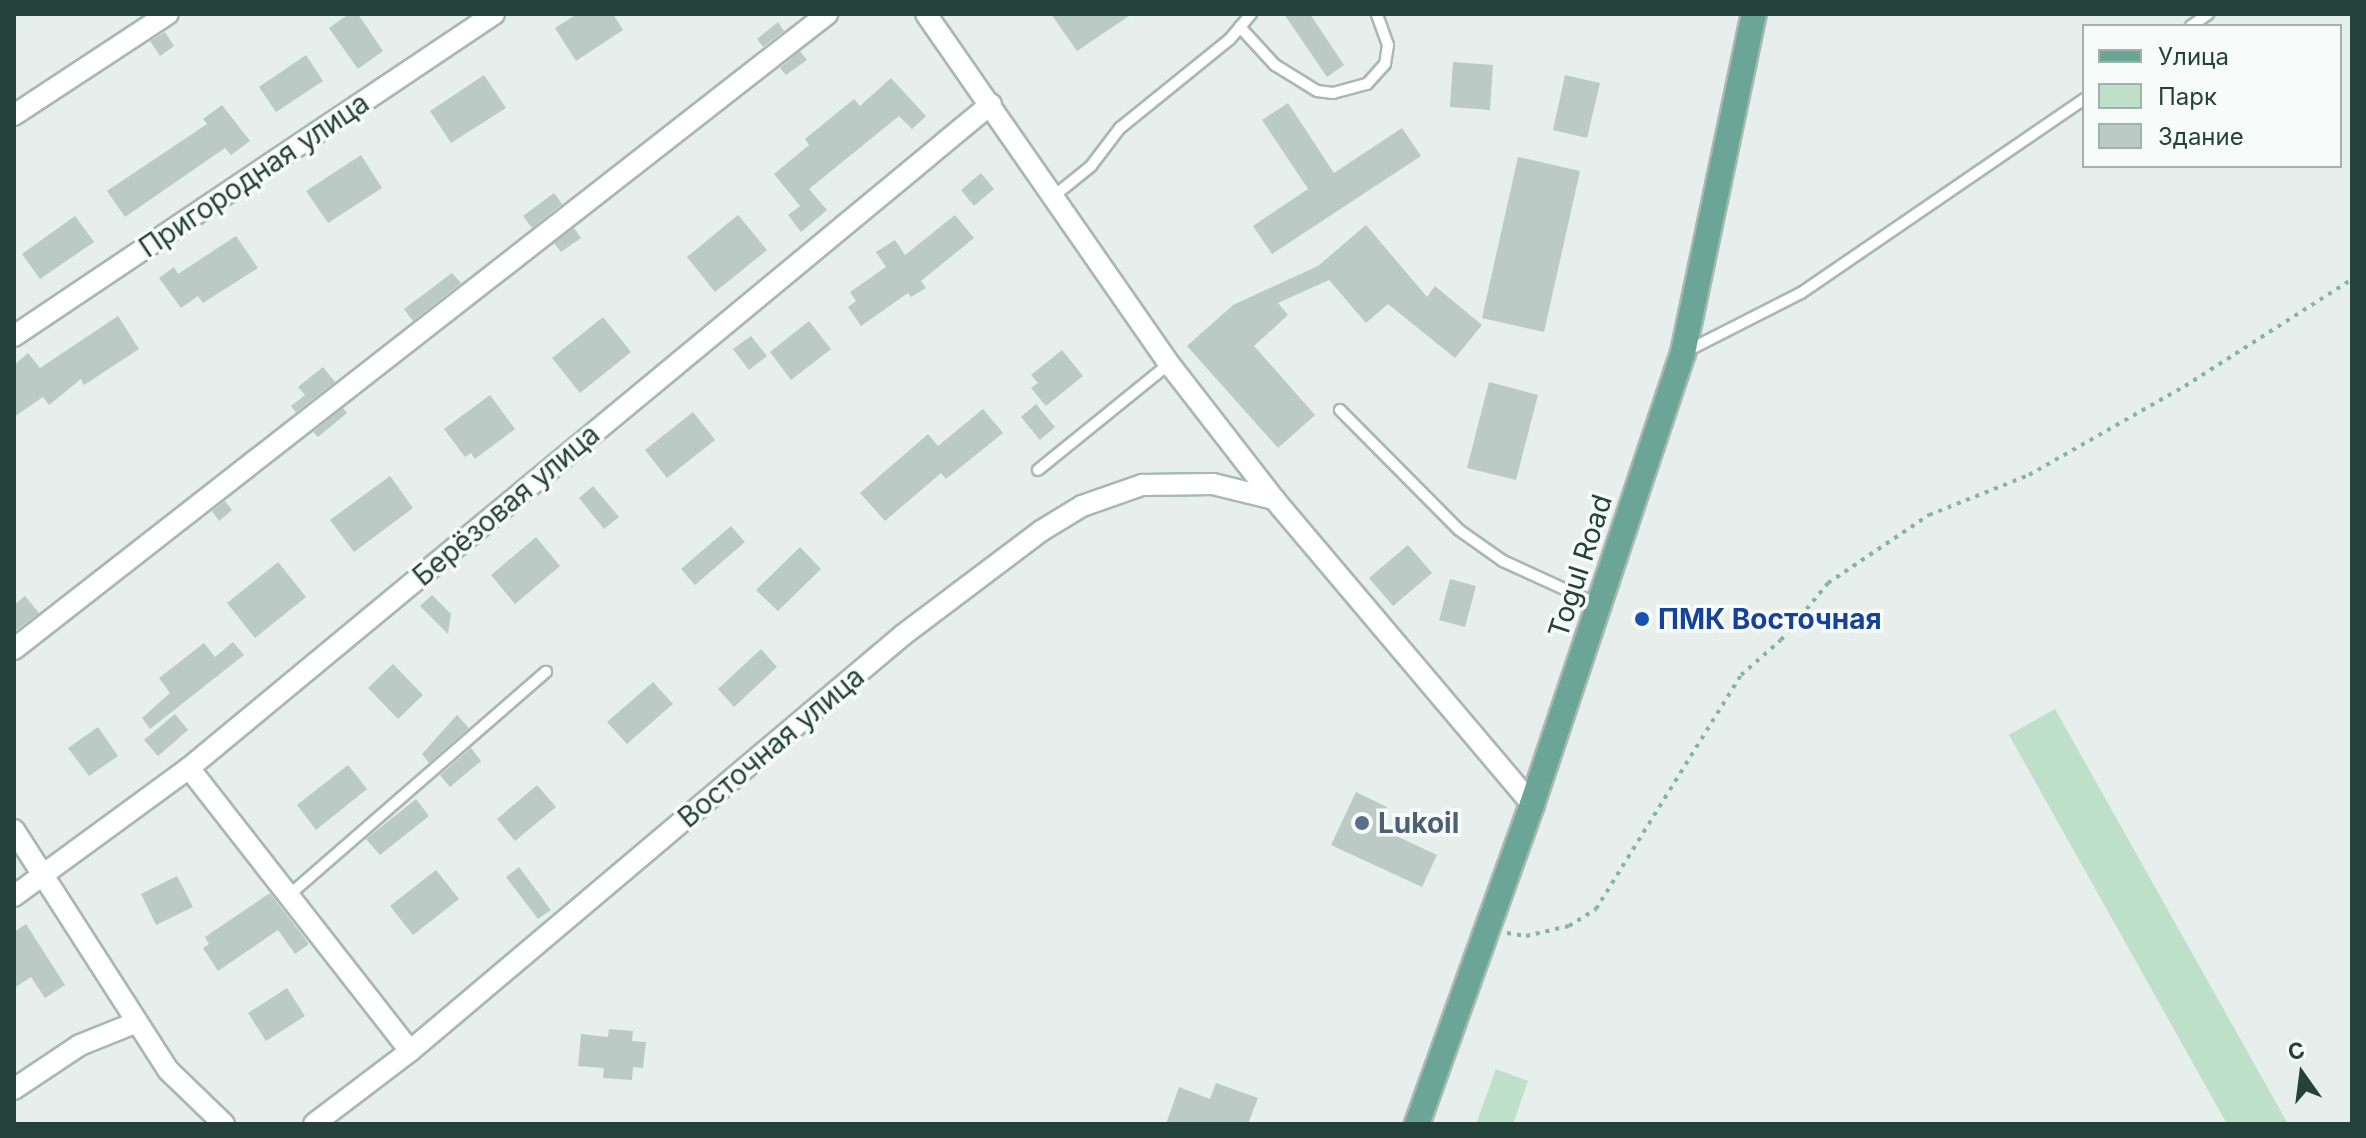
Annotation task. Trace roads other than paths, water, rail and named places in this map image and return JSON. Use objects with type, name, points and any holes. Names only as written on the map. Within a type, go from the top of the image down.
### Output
[{"type":"main road","name":"Togul Road","points":[[1417,1124],[1532,804],[1683,353],[1754,14]]},
{"type":"street","points":[[14,115],[168,14]]},
{"type":"street","name":"Пригородная улица","points":[[14,336],[494,14]]},
{"type":"street","points":[[14,649],[827,14]]},
{"type":"street","points":[[926,14],[1169,364],[1274,499],[1532,804]]},
{"type":"street","name":"Берёзовая улица","points":[[14,896],[189,768],[991,104]]},
{"type":"street","name":"Восточная улица","points":[[314,1124],[410,1051],[903,635],[1041,531],[1082,506],[1142,485],[1213,484],[1274,499]]},
{"type":"street","points":[[189,768],[410,1051]]},
{"type":"street","points":[[14,830],[168,1070],[224,1124]]},
{"type":"street","points":[[14,1089],[71,1049],[135,1023]]},
{"type":"lane","points":[[1054,196],[1091,166],[1120,128],[1240,27],[1251,14]]},
{"type":"lane","points":[[1240,27],[1275,65],[1317,91],[1333,93],[1367,84],[1385,64],[1388,45],[1377,14]]},
{"type":"lane","points":[[1683,353],[1801,293],[2082,100]]},
{"type":"lane","points":[[1038,470],[1169,364]]},
{"type":"lane","points":[[1340,410],[1459,530],[1503,561],[1599,605]]},
{"type":"lane","points":[[288,896],[546,672]]},
{"type":"place","name":"ПМК Восточная","points":[[1642,619]]},
{"type":"place","name":"Lukoil","points":[[1362,823]]}]
